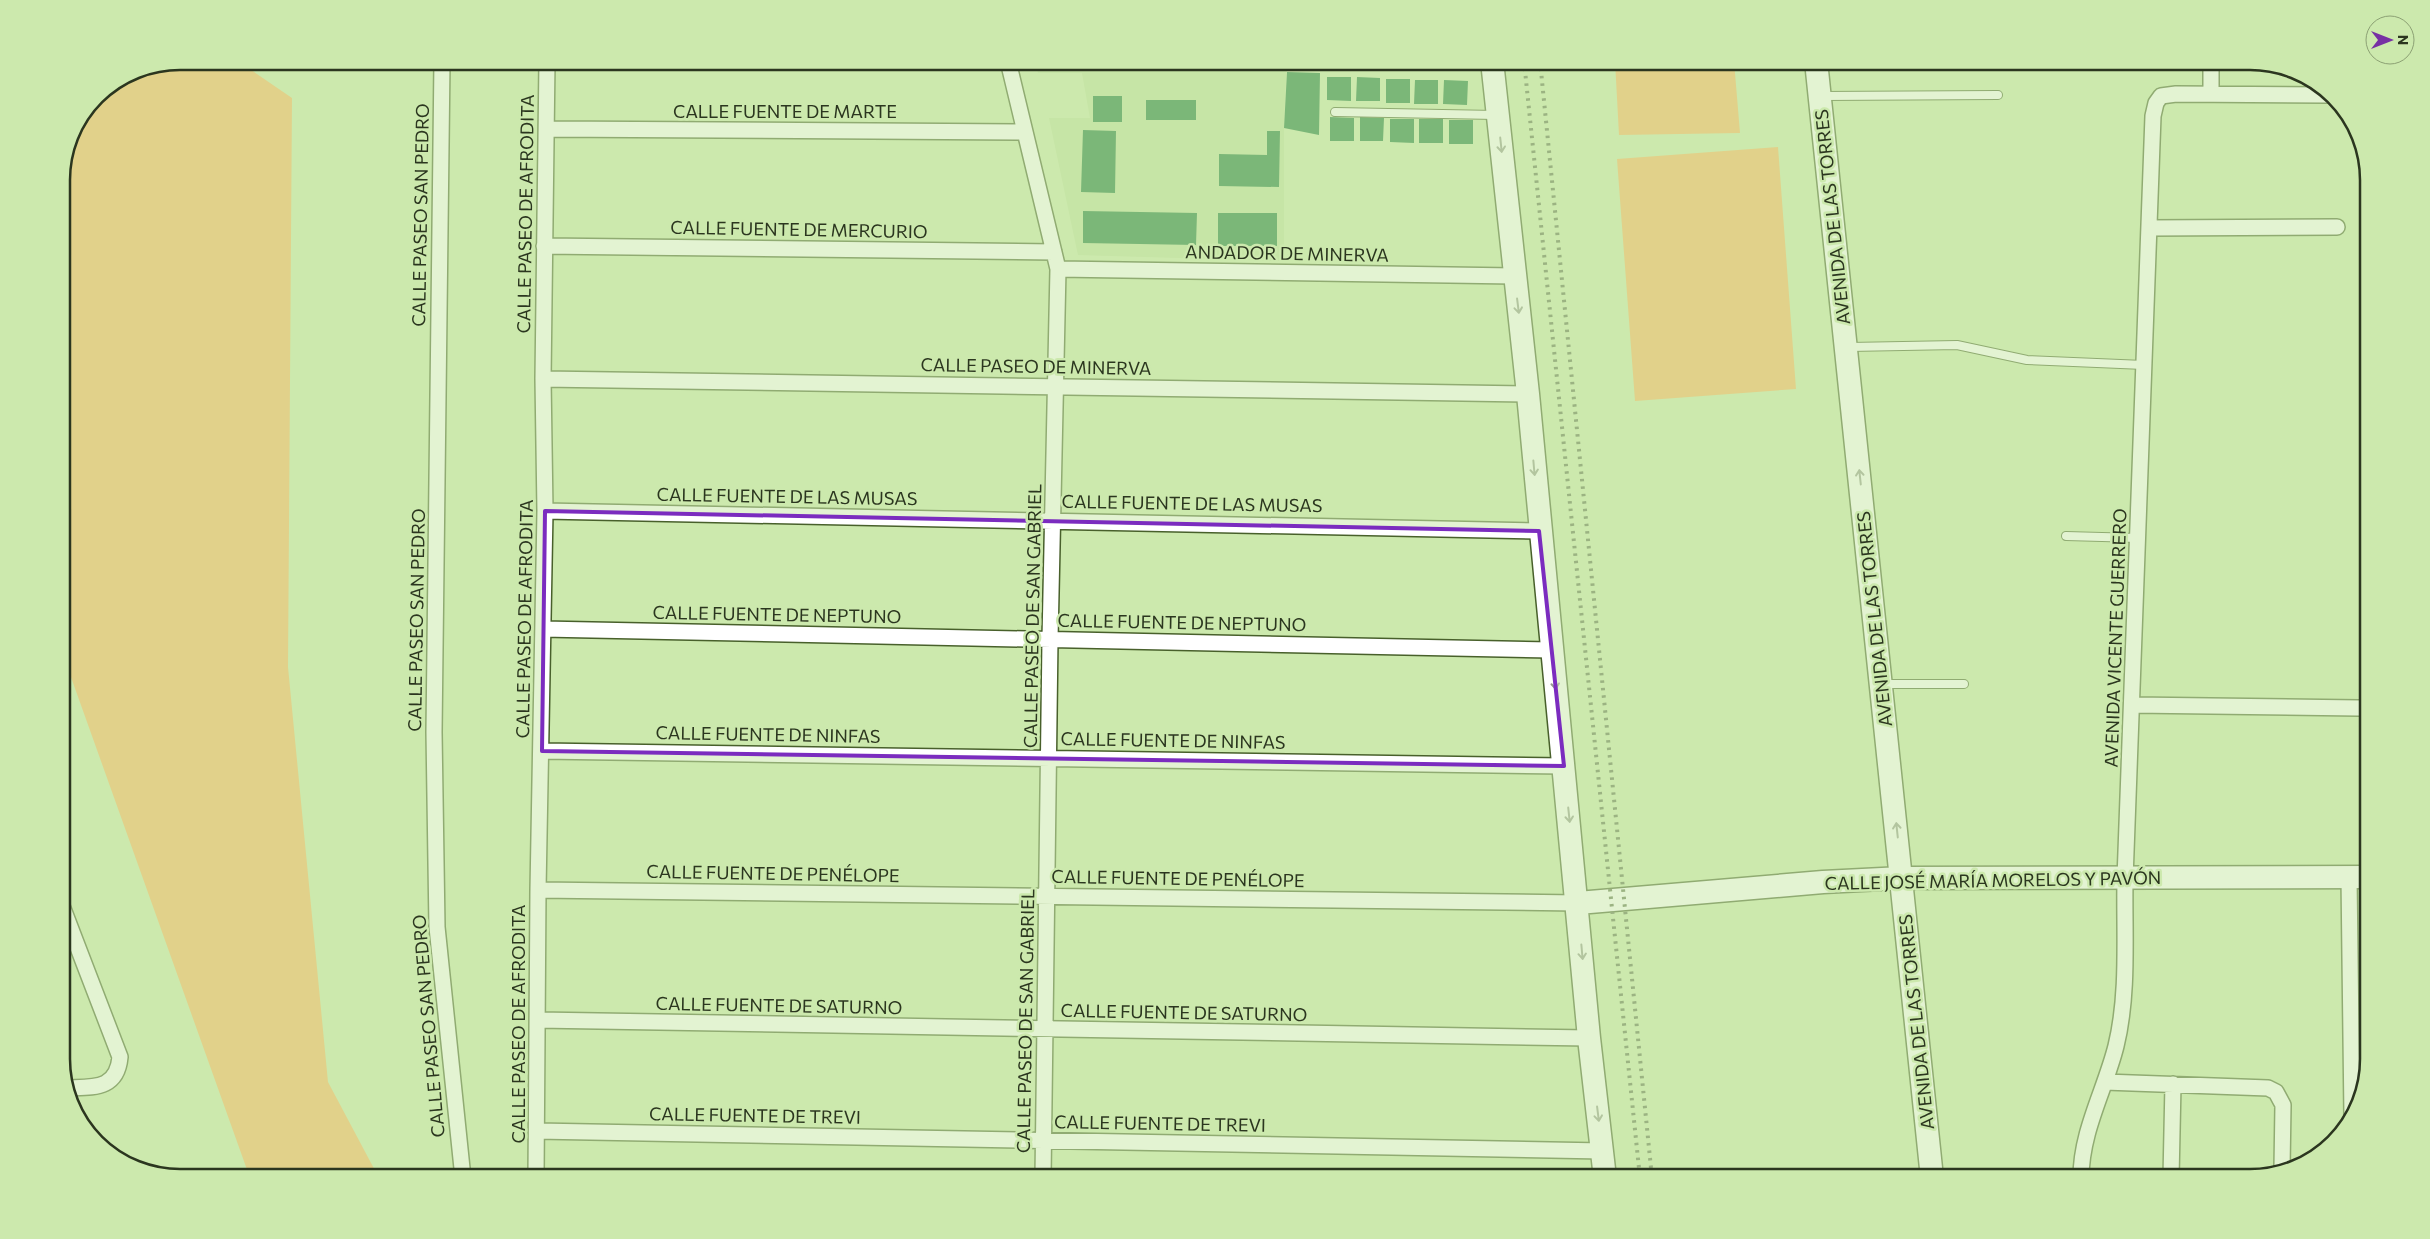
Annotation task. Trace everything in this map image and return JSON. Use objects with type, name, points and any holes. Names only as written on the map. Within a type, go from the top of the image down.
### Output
[{"type":"main road","points":[[1493,70],[1528,394],[1539,531],[1578,903],[1589,1038],[1604,1169]]},
{"type":"main road","name":"AVENIDA DE LAS TORRES","points":[[1817,70],[1931,1169]]},
{"type":"main road","name":"CALLE JOSÉ MARÍA MORELOS Y PAVÓN","points":[[1578,903],[1823,882],[1902,878],[2359,877]]},
{"type":"street","name":"CALLE PASEO SAN PEDRO","points":[[442,70],[434,732],[437,907],[462,1169]]},
{"type":"street","name":"CALLE PASEO DE AFRODITA","points":[[536,1169],[538,890],[545,511],[543,379],[547,70]]},
{"type":"street","name":"CALLE PASEO DE SAN GABRIEL","points":[[1010,70],[1058,269],[1048,758],[1043,1169]]},
{"type":"street","points":[[2211,70],[2211,94],[2320,95]]},
{"type":"street","name":"AVENIDA VICENTE GUERRERO","points":[[2082,1169],[2087,1131],[2105,1082],[2116,1044],[2123,993],[2125,879],[2133,705],[2153,116],[2156,103],[2161,96],[2211,94]]},
{"type":"street","name":"CALLE FUENTE DE MARTE","points":[[547,128],[1024,132]]},
{"type":"street","points":[[2149,228],[2337,227]]},
{"type":"street","name":"CALLE FUENTE DE MERCURIO","points":[[544,246],[1054,252]]},
{"type":"street","name":"ANDADOR DE MINERVA","points":[[1058,269],[1514,276]]},
{"type":"street","name":"CALLE PASEO DE MINERVA","points":[[543,379],[1528,394]]},
{"type":"street","name":"CALLE FUENTE DE LAS MUSAS","points":[[545,511],[1539,531]]},
{"type":"street","name":"CALLE FUENTE DE NEPTUNO","points":[[543,629],[1551,650]]},
{"type":"street","points":[[2133,705],[2359,708]]},
{"type":"street","name":"CALLE FUENTE DE NINFAS","points":[[542,751],[1564,766]]},
{"type":"street","name":"CALLE JOSÉ MARÍA MORELOS Y PAVÓN","points":[[2353,1098],[2359,877]]},
{"type":"street","name":"CALLE FUENTE DE PENÉLOPE","points":[[538,890],[1578,903]]},
{"type":"street","points":[[70,927],[120,1057],[119,1070],[105,1084],[74,1087]]},
{"type":"street","name":"CALLE FUENTE DE SATURNO","points":[[538,1020],[1589,1038]]},
{"type":"street","points":[[2105,1082],[2268,1088],[2276,1092],[2283,1105],[2282,1164]]},
{"type":"street","points":[[2171,1169],[2173,1084]]},
{"type":"street","name":"CALLE FUENTE DE TREVI","points":[[537,1131],[1603,1151]]},
{"type":"lane","points":[[1820,96],[1998,94]]},
{"type":"lane","points":[[1335,112],[1498,116]]},
{"type":"lane","points":[[1847,347],[1957,345],[2027,360],[2144,366]]},
{"type":"lane","points":[[2066,536],[2138,538]]},
{"type":"lane","points":[[1882,684],[1964,684]]},
{"type":"highlighted area","points":[[545,511],[1539,531],[1564,766],[542,751]]},
{"type":"shaded area","points":[[180,70],[251,70],[292,98],[288,667],[328,1082],[374,1169],[247,1169],[70,674],[71,166],[81,131],[97,107],[107,97],[131,81],[151,74]]},
{"type":"shaded area","points":[[1037,70],[1287,70],[1284,123],[1284,261],[1078,255],[1049,118],[1090,118],[1082,73],[1038,73]]},
{"type":"shaded area","points":[[1615,70],[1735,70],[1740,133],[1619,135]]},
{"type":"shaded area","points":[[1778,147],[1796,389],[1635,401],[1617,159]]},
{"type":"building","points":[[1287,72],[1320,73],[1319,135],[1284,128]]},
{"type":"building","points":[[1327,77],[1351,77],[1351,101],[1327,100]]},
{"type":"building","points":[[1357,77],[1380,78],[1380,101],[1356,101]]},
{"type":"building","points":[[1386,79],[1410,79],[1410,103],[1386,103]]},
{"type":"building","points":[[1415,80],[1438,80],[1438,104],[1414,104]]},
{"type":"building","points":[[1444,80],[1468,81],[1467,105],[1443,104]]},
{"type":"building","points":[[1093,96],[1122,96],[1122,122],[1093,122]]},
{"type":"building","points":[[1146,100],[1196,100],[1196,120],[1146,120]]},
{"type":"building","points":[[1330,117],[1354,118],[1354,141],[1330,141]]},
{"type":"building","points":[[1360,117],[1384,118],[1383,141],[1360,141]]},
{"type":"building","points":[[1390,119],[1414,119],[1414,143],[1390,142]]},
{"type":"building","points":[[1419,119],[1443,119],[1443,143],[1419,143]]},
{"type":"building","points":[[1449,120],[1473,120],[1473,144],[1449,144]]},
{"type":"building","points":[[1083,130],[1116,131],[1115,193],[1081,192]]},
{"type":"building","points":[[1267,131],[1280,131],[1279,187],[1219,186],[1219,154],[1267,155]]},
{"type":"building","points":[[1083,211],[1197,213],[1196,245],[1083,243]]},
{"type":"building","points":[[1218,213],[1277,213],[1277,246],[1218,246]]},
{"type":"railway","points":[[1525,70],[1639,1169]]},
{"type":"railway","points":[[1541,70],[1651,1169]]}]
